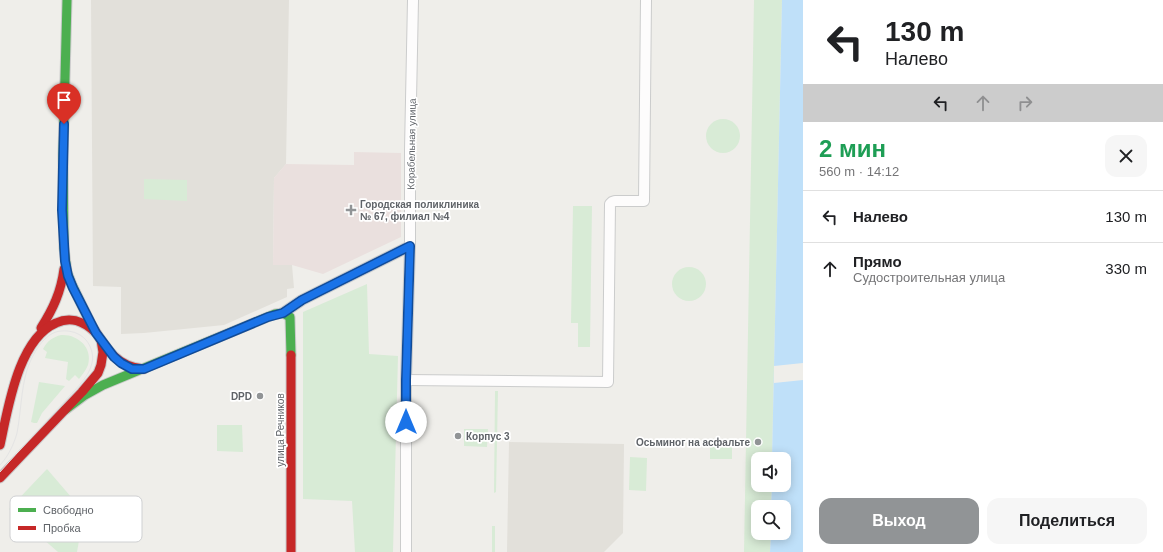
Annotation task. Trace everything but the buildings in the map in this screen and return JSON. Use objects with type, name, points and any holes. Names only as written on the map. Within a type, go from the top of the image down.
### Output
[{"type":"street","points":[[0,478],[98,373],[103,352],[99,337],[73,288],[68,276],[65,261],[62,210],[67,0]]},
{"type":"street","name":"Корабельная улица","points":[[406,552],[406,380],[414,0]]},
{"type":"street","points":[[406,380],[608,382],[610,204],[615,201],[644,201],[646,0]]},
{"type":"street","points":[[65,410],[85,395],[103,385],[268,317],[283,313],[302,300],[410,246]]},
{"type":"street","points":[[0,445],[15,384],[26,355],[60,296],[63,285],[65,261]]},
{"type":"street","name":"улица Речников","points":[[283,313],[290,317],[291,322],[291,552]]},
{"type":"street","points":[[38,334],[56,321],[66,319],[78,320],[87,324],[114,357],[121,363],[132,369],[144,369]]},
{"type":"street","points":[[3,454],[20,457]]},
{"type":"shaded area","points":[[91,0],[289,0],[286,164],[274,178],[273,265],[292,265],[294,288],[287,289],[287,297],[224,325],[121,334],[121,287],[93,286]]},
{"type":"shaded area","points":[[354,152],[401,153],[401,237],[323,274],[292,265],[273,265],[274,178],[286,164],[354,165]]},
{"type":"shaded area","points":[[509,442],[624,444],[623,533],[604,552],[507,552]]},
{"type":"green space","points":[[754,0],[782,0],[772,452],[751,452],[751,492],[772,492],[771,500],[751,500],[751,540],[771,540],[770,552],[744,552]]},
{"type":"green space","points":[[723,119],[735,124],[740,136],[735,148],[723,153],[711,148],[706,136],[711,124]]},
{"type":"green space","points":[[144,179],[187,180],[187,201],[144,199]]},
{"type":"green space","points":[[573,206],[592,206],[590,347],[578,347],[578,323],[571,323]]},
{"type":"green space","points":[[689,267],[701,272],[706,284],[701,296],[689,301],[677,296],[672,284],[677,272]]},
{"type":"green space","points":[[367,284],[369,354],[398,356],[393,552],[355,552],[352,501],[303,499],[303,312]]},
{"type":"green space","points":[[61,335],[73,337],[83,343],[86,348],[89,359],[88,365],[79,379],[75,375],[69,381],[66,379],[68,362],[45,358],[47,352],[43,349],[46,344],[55,337]]},
{"type":"green space","points":[[39,382],[65,386],[42,413],[37,423],[34,423],[31,422]]},
{"type":"green space","points":[[495,391],[498,391],[496,492],[494,493]]},
{"type":"green space","points":[[217,425],[242,425],[243,452],[217,451]]},
{"type":"green space","points":[[464,429],[488,429],[487,447],[464,446]]},
{"type":"green space","points":[[710,439],[732,439],[732,459],[710,459]]},
{"type":"green space","points":[[630,457],[647,458],[646,491],[629,490]]},
{"type":"green space","points":[[47,469],[70,496],[21,496]]},
{"type":"green space","points":[[492,526],[495,526],[495,552],[492,552]]},
{"type":"green space","points":[[47,542],[79,542],[77,552],[58,552]]},
{"type":"water","points":[[782,0],[803,0],[803,552],[770,552],[771,540],[791,540],[791,500],[771,500],[772,492],[791,492],[791,452],[772,452]]},
{"type":"pier","points":[[803,363],[803,380],[774,383],[774,366]]},
{"type":"tram line","points":[[0,465],[8,454],[16,437],[25,378],[35,351],[49,335],[55,332],[75,332],[84,338],[91,348],[93,360],[88,374],[0,472]]},
{"type":"traffic: fast","points":[[67,0],[63,155],[64,248],[67,272],[92,326]]},
{"type":"traffic: fast","points":[[65,410],[85,395],[103,385],[275,314],[283,313],[290,317],[291,355]]},
{"type":"traffic: jam","points":[[41,328],[56,300],[64,269]]},
{"type":"traffic: jam","points":[[0,445],[11,395],[17,376],[32,344],[43,331],[61,321],[72,320],[81,322],[95,332]]},
{"type":"traffic: jam","points":[[92,326],[107,349],[119,360],[126,365],[144,369]]},
{"type":"traffic: jam","points":[[0,478],[82,392],[98,373],[103,352],[101,340]]},
{"type":"traffic: jam","points":[[291,355],[291,552]]},
{"type":"place","name":"Городская поликлиника № 67, филиал №4","points":[[351,210]]},
{"type":"place","name":"DPD","points":[[260,396]]},
{"type":"place","name":"Корпус 3","points":[[458,436]]},
{"type":"place","name":"Осьминог на асфальте","points":[[758,442]]},
{"type":"route","points":[[64,124],[62,210],[65,261],[68,276],[96,333],[114,357],[132,369],[144,369],[275,314],[283,313],[302,300],[410,246],[406,422]]}]
